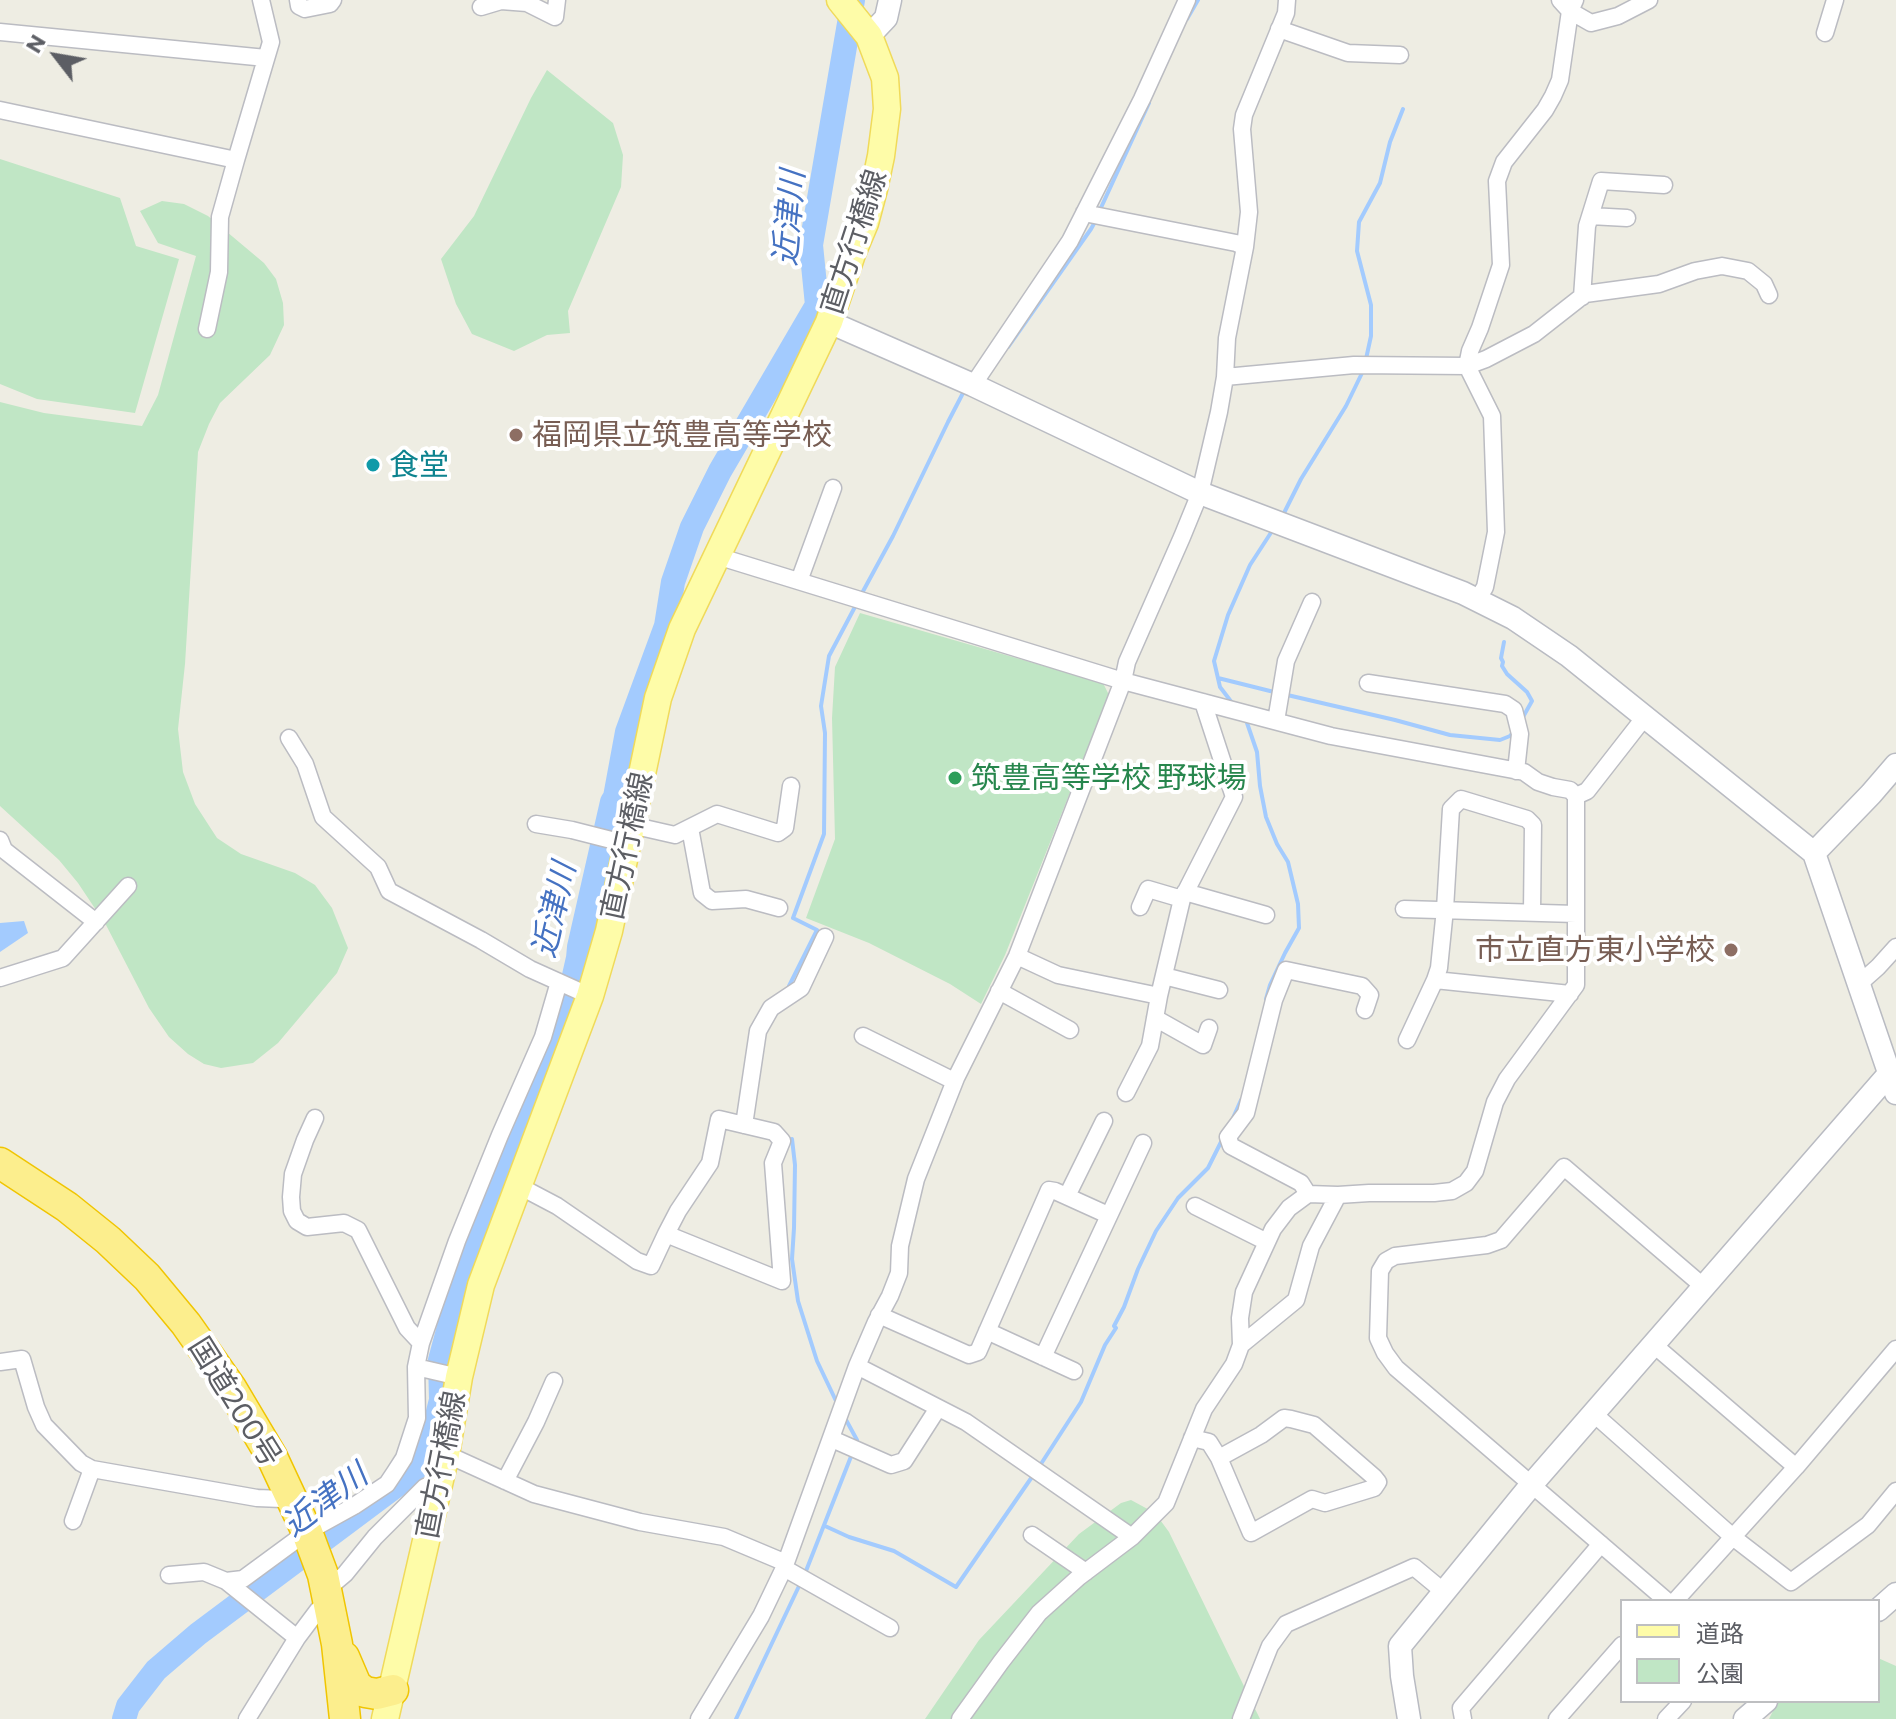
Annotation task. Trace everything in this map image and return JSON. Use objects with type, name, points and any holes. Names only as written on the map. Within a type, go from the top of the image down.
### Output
[{"type":"highway","name":"国道200号","points":[[0,1163],[67,1207],[147,1277],[186,1324],[231,1388],[272,1457],[307,1532],[326,1590],[337,1644],[345,1719]]},
{"type":"highway","points":[[337,1644],[356,1685],[365,1692],[377,1694],[393,1690]]},
{"type":"main road","name":"直方行橋線","points":[[385,1719],[446,1454],[455,1376],[481,1285],[589,996],[609,931],[658,698],[682,629],[829,322],[865,223],[881,156],[887,109],[885,78],[869,36],[840,0]]},
{"type":"street","points":[[207,329],[219,272],[220,217],[271,42],[261,0]]},
{"type":"street","points":[[298,0],[299,6],[305,9],[330,4],[333,0]]},
{"type":"street","points":[[481,7],[501,1],[527,3],[555,17],[557,0]]},
{"type":"street","points":[[869,36],[886,18],[890,0]]},
{"type":"street","points":[[973,385],[1070,241],[1142,99],[1187,0]]},
{"type":"street","points":[[699,1719],[761,1616],[785,1566],[857,1366],[899,1273],[900,1246],[916,1179],[954,1081],[1017,956],[1123,681],[1127,662],[1200,493],[1219,412],[1227,338],[1245,247],[1249,212],[1242,129],[1244,115],[1286,13],[1287,0]]},
{"type":"street","points":[[1568,4],[1591,23],[1618,16],[1649,0]]},
{"type":"street","points":[[1825,33],[1835,0]]},
{"type":"street","points":[[1477,600],[1485,587],[1496,532],[1492,416],[1467,366],[1501,265],[1497,181],[1504,162],[1545,110],[1560,80],[1568,4]]},
{"type":"street","points":[[1279,29],[1348,53],[1400,55]]},
{"type":"street","points":[[0,32],[266,58]]},
{"type":"street","points":[[0,110],[236,160]]},
{"type":"street","points":[[1582,297],[1587,226],[1601,181],[1664,185]]},
{"type":"street","points":[[1084,213],[1245,247]]},
{"type":"street","points":[[1590,216],[1627,218]]},
{"type":"street","points":[[1225,377],[1354,365],[1467,366],[1534,334],[1585,294],[1659,284],[1695,271],[1722,266],[1748,271],[1764,284],[1769,295]]},
{"type":"street","points":[[829,322],[973,385],[1200,493],[1433,580],[1513,618],[1569,656],[1814,853],[1893,1083],[1704,1287],[1532,1484],[1400,1646],[1409,1719]]},
{"type":"street","points":[[799,581],[833,488]]},
{"type":"street","points":[[717,556],[1123,681],[1331,736],[1524,772],[1538,782],[1570,790],[1576,796],[1576,985],[1507,1079],[1495,1102],[1475,1171],[1466,1183],[1452,1191],[1308,1194],[1289,1208],[1273,1229],[1244,1292],[1240,1318],[1241,1345],[1234,1364],[1204,1409],[1166,1503],[1132,1537],[1039,1613],[960,1719]]},
{"type":"street","points":[[1276,721],[1286,661],[1312,602]]},
{"type":"street","points":[[1368,683],[1505,704],[1514,710],[1520,734],[1516,771]]},
{"type":"street","points":[[1126,1093],[1150,1046],[1183,896],[1234,797],[1203,702]]},
{"type":"street","points":[[1576,796],[1587,791],[1644,718]]},
{"type":"street","points":[[289,738],[305,764],[323,817],[378,867],[389,891],[530,969],[589,996]]},
{"type":"street","points":[[1814,853],[1896,765]]},
{"type":"street","points":[[536,824],[628,837],[675,835],[717,814],[778,833],[785,828],[791,786]]},
{"type":"street","points":[[1407,1040],[1439,968],[1451,809],[1461,799],[1527,819],[1533,825],[1532,912]]},
{"type":"street","points":[[690,828],[702,893],[712,901],[746,899],[779,908]]},
{"type":"street","points":[[1,846],[96,922]]},
{"type":"street","points":[[0,978],[63,958],[128,886]]},
{"type":"street","points":[[1140,907],[1148,889],[1266,915]]},
{"type":"street","points":[[1404,909],[1576,914]]},
{"type":"street","points":[[744,1125],[758,1031],[771,1008],[801,988],[825,937]]},
{"type":"street","points":[[1860,983],[1896,947]]},
{"type":"street","points":[[1017,956],[1058,975],[1159,996]]},
{"type":"street","points":[[1308,1194],[1301,1183],[1231,1146],[1228,1137],[1246,1113],[1274,1000],[1286,970],[1362,986],[1370,995],[1365,1010]]},
{"type":"street","points":[[1164,976],[1219,990]]},
{"type":"street","points":[[1435,980],[1570,994]]},
{"type":"street","points":[[231,1585],[307,1532],[387,1484],[404,1458],[417,1418],[421,1343],[457,1241],[543,1037],[560,982]]},
{"type":"street","points":[[999,991],[1070,1030]]},
{"type":"street","points":[[1155,1018],[1203,1045],[1209,1028]]},
{"type":"street","points":[[863,1036],[954,1081]]},
{"type":"street","points":[[315,1118],[293,1174],[292,1211],[297,1221],[307,1227],[344,1223],[358,1230],[407,1328],[421,1343]]},
{"type":"street","points":[[519,1186],[557,1206],[637,1261],[651,1266],[666,1234],[678,1211],[710,1163],[719,1119],[774,1132],[782,1141],[773,1163],[782,1281],[666,1234]]},
{"type":"street","points":[[1067,1196],[1104,1121]]},
{"type":"street","points":[[1043,1357],[1143,1143]]},
{"type":"street","points":[[1665,1599],[1396,1368],[1378,1338],[1380,1271],[1386,1261],[1395,1256],[1487,1245],[1501,1240],[1564,1167],[1704,1287]]},
{"type":"street","points":[[879,1315],[969,1355],[978,1352],[1049,1190],[1108,1215]]},
{"type":"street","points":[[1241,1345],[1296,1300],[1311,1246],[1338,1195]]},
{"type":"street","points":[[1195,1206],[1267,1242]]},
{"type":"street","points":[[987,1331],[1074,1371]]},
{"type":"street","points":[[1654,1345],[1796,1467]]},
{"type":"street","points":[[1667,1599],[1734,1538],[1896,1349]]},
{"type":"street","points":[[0,1362],[22,1359],[44,1425],[81,1463],[92,1469],[257,1498],[282,1499],[289,1493]]},
{"type":"street","points":[[857,1366],[966,1422],[1132,1537]]},
{"type":"street","points":[[418,1368],[455,1376]]},
{"type":"street","points":[[505,1481],[554,1381]]},
{"type":"street","points":[[832,1439],[891,1465],[904,1461],[938,1408]]},
{"type":"street","points":[[1594,1414],[1734,1538],[1791,1582],[1868,1525],[1896,1491]]},
{"type":"street","points":[[1192,1438],[1209,1442],[1219,1458],[1251,1533],[1312,1499],[1325,1503],[1374,1488],[1378,1482],[1314,1425],[1291,1419],[1284,1418],[1261,1435],[1219,1458]]},
{"type":"street","points":[[446,1454],[534,1494],[640,1522],[724,1537],[785,1566],[890,1628]]},
{"type":"street","points":[[73,1521],[92,1469]]},
{"type":"street","points":[[247,1719],[318,1610],[326,1590],[345,1574],[375,1537],[425,1487],[440,1480]]},
{"type":"street","points":[[1032,1535],[1086,1572]]},
{"type":"street","points":[[1463,1719],[1461,1708],[1601,1544]]},
{"type":"street","points":[[1241,1719],[1270,1646],[1286,1624],[1414,1567],[1443,1591]]},
{"type":"street","points":[[169,1575],[204,1572],[231,1585],[297,1638]]},
{"type":"street","points":[[1880,1608],[1896,1594]]},
{"type":"street","points":[[1557,1719],[1620,1647]]},
{"type":"street","points":[[1666,1719],[1681,1703]]},
{"type":"street","points":[[1745,1719],[1764,1703]]},
{"type":"green space","points":[[547,70],[613,123],[623,155],[621,187],[568,311],[570,333],[547,335],[514,351],[472,334],[456,304],[441,259],[474,216]]},
{"type":"green space","points":[[0,159],[120,198],[136,246],[179,259],[135,413],[37,399],[0,384]]},
{"type":"green space","points":[[162,201],[184,204],[208,216],[264,263],[276,279],[283,303],[284,325],[270,355],[220,403],[198,452],[178,729],[183,772],[195,804],[217,838],[241,854],[295,873],[315,885],[332,908],[348,948],[337,973],[278,1043],[253,1063],[221,1068],[204,1064],[169,1037],[149,1008],[106,925],[78,883],[59,860],[0,806],[0,402],[44,413],[142,426],[158,395],[196,256],[158,243],[140,211]]},
{"type":"green space","name":"筑豊高等学校 野球場","points":[[860,613],[1103,683],[1109,695],[1005,955],[981,1004],[950,984],[869,943],[806,918],[835,839],[832,718],[835,667]]},
{"type":"green space","points":[[1131,1500],[1155,1513],[1169,1532],[1260,1719],[925,1719],[979,1640],[1079,1534],[1121,1503]]},
{"type":"green space","points":[[1880,1659],[1896,1666],[1896,1719],[1769,1719],[1777,1703],[1880,1703]]},
{"type":"water","points":[[24,921],[28,933],[0,952],[0,923]]},
{"type":"waterway","name":"近津川","points":[[124,1719],[128,1706],[156,1670],[198,1634],[396,1486],[417,1467],[430,1443],[441,1400],[440,1360],[468,1256],[501,1166],[540,1076],[573,980],[627,732],[666,626],[673,582],[692,527],[720,471],[817,305],[811,245],[853,0]]},
{"type":"waterway","points":[[1187,19],[1198,0]]},
{"type":"waterway","points":[[1099,212],[1149,103]]},
{"type":"waterway","points":[[1366,359],[1371,336],[1371,305],[1357,251],[1359,222],[1380,183],[1390,142],[1403,109]]},
{"type":"waterway","points":[[1008,347],[1096,220]]},
{"type":"waterway","points":[[1282,517],[1363,371]]},
{"type":"waterway","points":[[861,595],[963,393],[967,392]]},
{"type":"waterway","points":[[1233,704],[1220,687],[1214,661],[1228,615],[1250,565],[1274,528]]},
{"type":"waterway","points":[[789,986],[817,930],[793,918],[824,834],[825,733],[821,706],[829,656],[857,603]]},
{"type":"waterway","points":[[1504,642],[1502,666],[1532,701],[1523,717]]},
{"type":"waterway","points":[[1218,678],[1274,692]]},
{"type":"waterway","points":[[1283,694],[1450,735],[1500,740],[1514,731]]},
{"type":"waterway","points":[[1246,720],[1257,752],[1266,817],[1288,862],[1298,904],[1299,928],[1266,999]]},
{"type":"waterway","points":[[1233,1118],[1241,1100]]},
{"type":"waterway","points":[[792,1139],[795,1165],[792,1259],[798,1301],[817,1361],[837,1403]]},
{"type":"waterway","points":[[1039,1467],[1081,1402],[1156,1231],[1178,1198],[1208,1168],[1222,1140]]},
{"type":"waterway","points":[[845,1418],[857,1440],[855,1446]]},
{"type":"waterway","points":[[804,1576],[852,1454]]},
{"type":"waterway","points":[[825,1526],[894,1551],[956,1587],[1034,1474]]},
{"type":"waterway","points":[[736,1719],[800,1584]]},
{"type":"place","name":"福岡県立筑豊高等学校","points":[[516,435]]},
{"type":"place","name":"食堂","points":[[373,465]]},
{"type":"place","name":"筑豊高等学校 野球場","points":[[955,778]]},
{"type":"place","name":"市立直方東小学校","points":[[1731,950]]}]
